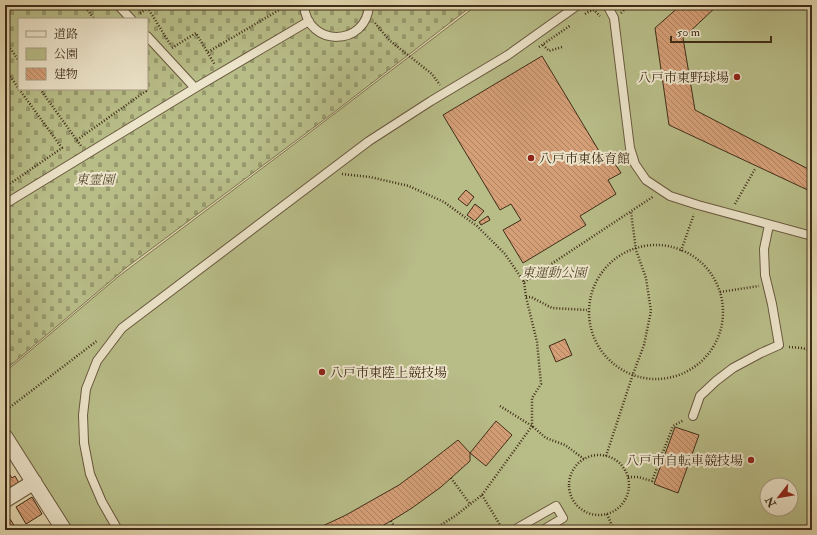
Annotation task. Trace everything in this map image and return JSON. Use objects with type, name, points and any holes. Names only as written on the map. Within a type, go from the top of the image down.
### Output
[{"type":"street","points":[[5,437],[64,530]]},
{"type":"street","points":[[5,500],[34,482]]},
{"type":"lane","points":[[118,5],[130,18]]},
{"type":"lane","points":[[304,5],[309,21],[317,31],[331,37],[346,36],[360,28],[364,22],[369,5]]},
{"type":"lane","points":[[118,530],[102,502],[90,474],[84,443],[83,415],[86,388],[97,361],[122,328],[369,141],[431,101],[508,55],[578,5]]},
{"type":"lane","points":[[607,5],[614,18],[630,148],[635,164],[646,180],[670,196],[729,214],[812,236]]},
{"type":"lane","points":[[5,204],[195,88],[309,21]]},
{"type":"lane","points":[[148,37],[195,88]]},
{"type":"lane","points":[[693,416],[700,396],[716,381],[733,368],[761,353],[779,346],[766,275],[764,249],[769,225]]},
{"type":"lane","points":[[514,530],[556,506],[563,518],[543,530]]},
{"type":"path","points":[[84,5],[93,18]]},
{"type":"path","points":[[146,5],[172,48]]},
{"type":"path","points":[[208,52],[279,10],[276,5]]},
{"type":"path","points":[[583,16],[594,10],[605,24],[614,18]]},
{"type":"path","points":[[367,14],[389,40],[432,74],[439,83]]},
{"type":"path","points":[[536,49],[571,24]]},
{"type":"path","points":[[163,53],[196,33],[220,74]]},
{"type":"path","points":[[5,41],[18,59]]},
{"type":"path","points":[[543,45],[549,51],[562,47]]},
{"type":"path","points":[[5,69],[18,88]]},
{"type":"path","points":[[5,187],[62,148],[20,90]]},
{"type":"path","points":[[41,90],[77,140],[146,91],[145,90]]},
{"type":"path","points":[[729,214],[755,169]]},
{"type":"path","points":[[344,170],[339,174],[370,177],[409,186],[444,202],[477,226],[505,254],[524,282],[526,297],[537,342],[541,384],[532,398],[532,426],[482,495],[455,516],[433,530]]},
{"type":"path","points":[[524,282],[662,191]]},
{"type":"path","points":[[681,251],[698,205]]},
{"type":"path","points":[[606,456],[644,345],[650,311],[646,278],[636,250],[631,212]]},
{"type":"path","points":[[659,246],[681,251],[692,256],[705,267],[715,281],[720,292],[723,314],[722,326],[718,337],[714,347],[689,371],[667,378],[656,379],[633,374],[613,363],[597,345],[590,332],[587,321],[587,310],[588,298],[592,286],[599,276],[616,260],[636,250],[659,246]]},
{"type":"path","points":[[720,292],[768,284]]},
{"type":"path","points":[[526,297],[531,297],[552,308],[587,310]]},
{"type":"path","points":[[5,412],[100,339],[110,343]]},
{"type":"path","points":[[779,346],[802,348],[812,351]]},
{"type":"path","points":[[500,406],[532,426],[546,438],[565,445],[584,459]]},
{"type":"path","points":[[628,477],[638,477],[652,481],[673,426],[693,416]]},
{"type":"path","points":[[599,454],[614,458],[625,469],[629,485],[626,500],[614,511],[607,514],[592,514],[584,511],[573,500],[570,493],[570,477],[577,464],[584,459],[599,454]]},
{"type":"path","points":[[451,478],[470,504]]},
{"type":"path","points":[[482,495],[502,530]]},
{"type":"path","points":[[607,514],[614,530]]},
{"type":"path","points":[[391,521],[396,530]]},
{"type":"green space","name":"東霊園","points":[[5,5],[473,5],[333,113],[127,267],[5,370]]},
{"type":"green space","name":"東運動公園","points":[[477,5],[812,5],[812,530],[64,530],[5,437],[5,372],[119,276]]},
{"type":"building","points":[[681,5],[718,5],[683,38],[695,110],[812,171],[812,192],[669,125],[655,28]]},
{"type":"building","name":"八戸市東体育館","points":[[542,56],[599,151],[593,155],[596,160],[608,153],[621,173],[608,180],[616,194],[580,216],[586,225],[523,263],[503,230],[521,220],[511,204],[500,210],[443,115]]},
{"type":"building","points":[[466,190],[474,197],[467,206],[458,199]]},
{"type":"building","points":[[475,204],[484,211],[475,221],[467,215]]},
{"type":"building","points":[[488,216],[490,220],[481,225],[479,222]]},
{"type":"building","points":[[565,339],[572,355],[556,362],[549,346]]},
{"type":"building","points":[[496,421],[512,435],[486,466],[470,453]]},
{"type":"building","points":[[675,427],[699,435],[678,493],[654,484]]},
{"type":"building","points":[[458,440],[470,453],[470,461],[441,487],[396,518],[375,530],[314,530],[346,515],[399,485]]},
{"type":"building","points":[[8,472],[12,478],[15,476],[19,483],[5,491],[5,474]]},
{"type":"building","points":[[32,497],[42,514],[26,524],[16,507]]},
{"type":"building","points":[[10,519],[17,530],[5,530],[5,522]]},
{"type":"place","name":"八戸市東野球場","points":[[737,77]]},
{"type":"place","name":"八戸市東体育館","points":[[531,158]]},
{"type":"place","name":"八戸市東陸上競技場","points":[[322,372]]},
{"type":"place","name":"八戸市自転車競技場","points":[[751,460]]}]
